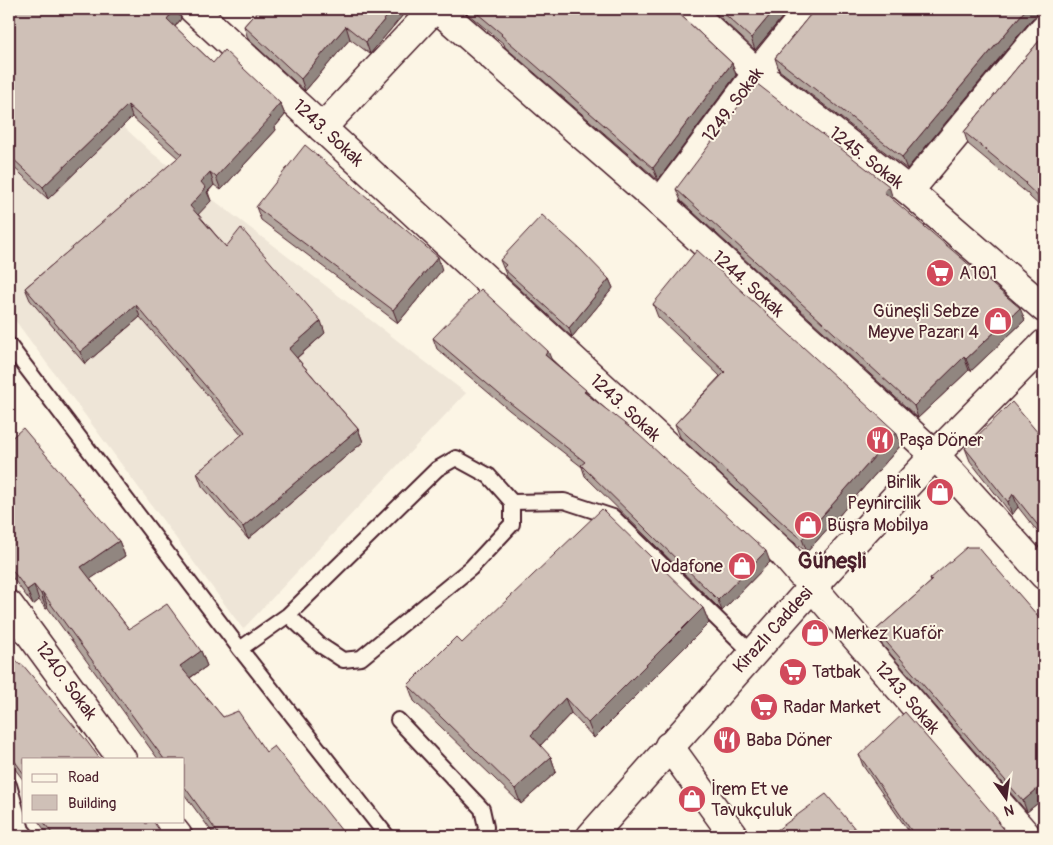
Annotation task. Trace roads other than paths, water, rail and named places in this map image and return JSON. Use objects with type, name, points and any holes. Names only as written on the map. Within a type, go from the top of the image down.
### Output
[{"type":"street","name":"1243. Sokak","points":[[193,9],[783,553],[1027,836]]},
{"type":"street","points":[[322,128],[434,9]]},
{"type":"street","name":"1244. Sokak","points":[[438,9],[660,203],[935,455],[1044,576]]},
{"type":"street","name":"1245. Sokak","points":[[688,9],[757,73],[909,191],[1044,308]]},
{"type":"street","name":"1249. Sokak","points":[[660,203],[757,73],[808,9]]},
{"type":"street","points":[[909,191],[1044,29]]},
{"type":"street","name":"Kirazlı Caddesi","points":[[591,836],[812,587],[935,455],[1044,344]]},
{"type":"street","name":"1240. Sokak","points":[[9,605],[74,691],[121,758]]},
{"type":"street","points":[[670,746],[734,836]]},
{"type":"street","points":[[167,822],[178,836]]},
{"type":"lane","points":[[9,345],[240,649],[387,836]]},
{"type":"lane","points":[[240,649],[288,615],[437,469],[456,458],[489,476],[512,502],[512,524],[471,568],[361,658],[343,660],[320,645],[288,615]]},
{"type":"lane","points":[[512,502],[564,501],[613,517],[752,654]]},
{"type":"lane","points":[[398,720],[482,809],[486,827],[484,836]]},
{"type":"lane","points":[[9,785],[21,834]]},
{"type":"place","name":"A101","points":[[940,273]]},
{"type":"place","name":"Güneşli Sebze Meyve Pazarı 4","points":[[998,321]]},
{"type":"place","name":"Paşa Döner","points":[[880,440]]},
{"type":"place","name":"Birlik Peynircilik","points":[[940,492]]},
{"type":"place","name":"Büşra Mobilya","points":[[808,525]]},
{"type":"place","name":"Vodafone","points":[[742,566]]},
{"type":"place","name":"Merkez Kuaför","points":[[815,633]]},
{"type":"place","name":"Tatbak","points":[[793,672]]},
{"type":"place","name":"Radar Market","points":[[764,707]]},
{"type":"place","name":"Baba Döner","points":[[727,740]]},
{"type":"place","name":"İrem Et ve Tavukçuluk","points":[[692,799]]},
{"type":"district","name":"Güneşli","points":[[832,561]]}]
